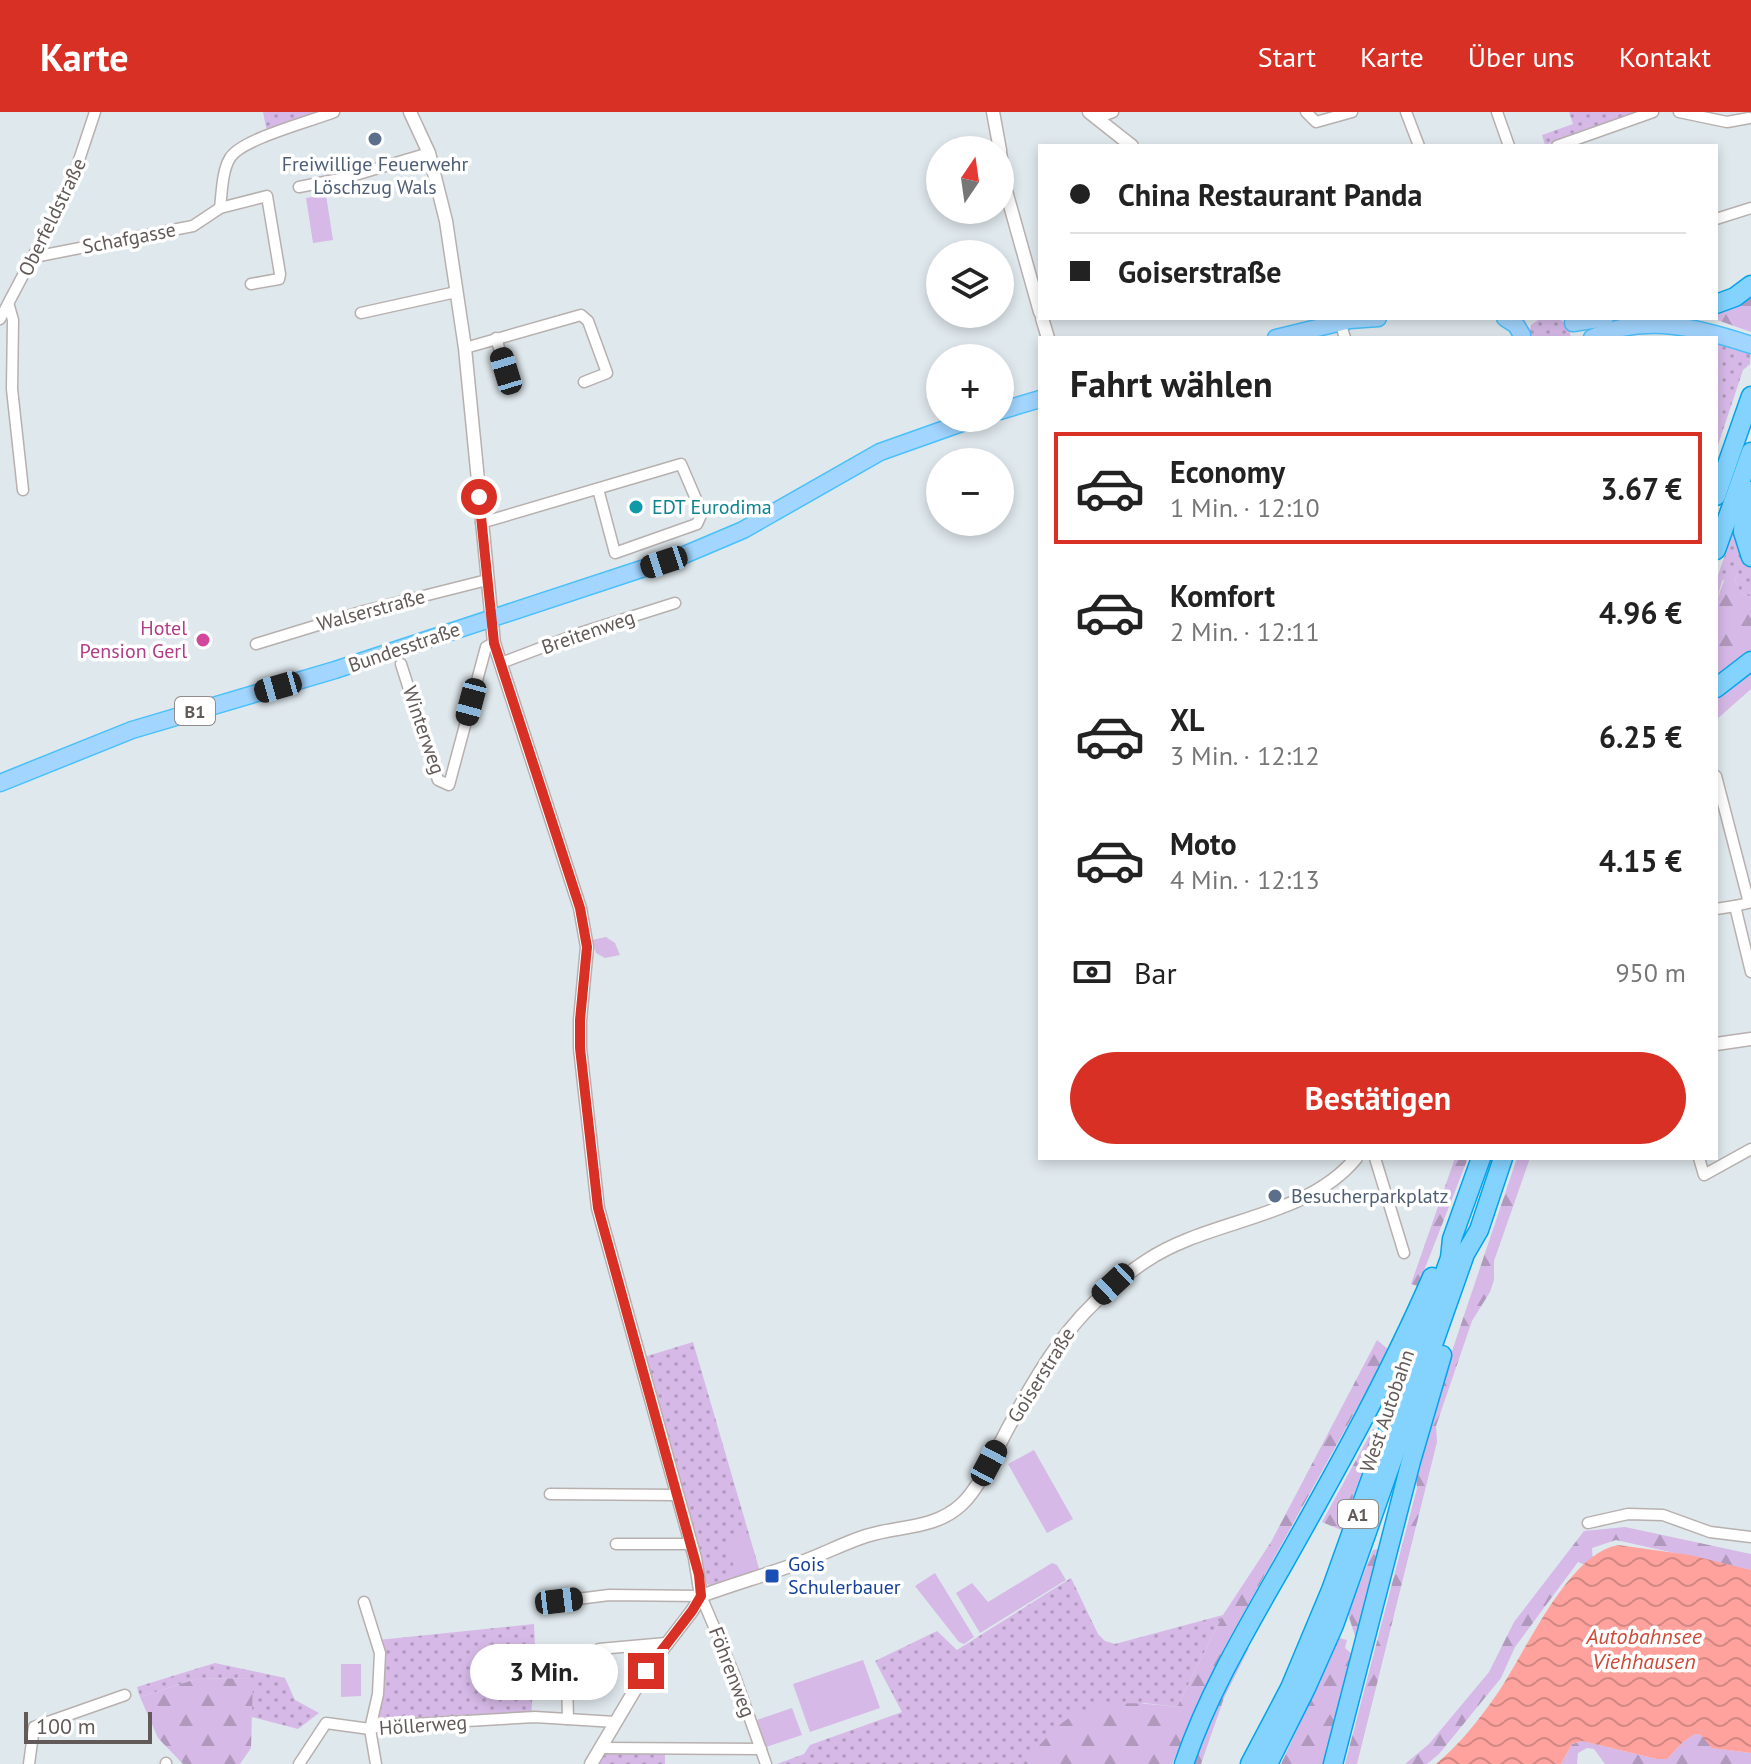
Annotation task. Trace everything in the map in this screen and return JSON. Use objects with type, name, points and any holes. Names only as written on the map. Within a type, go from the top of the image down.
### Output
[{"type":"highway","points":[[1718,303],[1735,297],[1751,285]]},
{"type":"highway","points":[[1751,396],[1743,457],[1742,521],[1751,557]]},
{"type":"highway","points":[[1718,476],[1743,457]]},
{"type":"highway","points":[[1718,493],[1743,457]]},
{"type":"highway","points":[[1718,543],[1743,457]]},
{"type":"highway","points":[[1718,686],[1751,661]]},
{"type":"highway","name":"West Autobahn","points":[[1250,1764],[1290,1688],[1331,1590],[1450,1258],[1452,1239],[1480,1160]]},
{"type":"highway","name":"West Autobahn","points":[[1268,1764],[1334,1625],[1465,1254],[1479,1230],[1502,1160]]},
{"type":"highway","points":[[1333,1764],[1411,1461],[1474,1257],[1479,1230]]},
{"type":"highway","points":[[1184,1764],[1235,1649],[1356,1434],[1410,1328],[1441,1255],[1452,1239]]},
{"type":"main road","points":[[1287,336],[1369,320]]},
{"type":"main road","points":[[1508,320],[1516,325],[1522,336]]},
{"type":"main road","points":[[1572,326],[1597,320]]},
{"type":"main road","points":[[1703,320],[1751,335]]},
{"type":"main road","points":[[1599,336],[1635,326],[1669,325],[1751,345]]},
{"type":"main road","points":[[1014,407],[1038,400]]},
{"type":"main road","name":"Bundesstraße","points":[[0,783],[132,730],[335,670],[684,555],[720,541],[880,452],[932,432]]},
{"type":"street","name":"Oberfeldstraße","points":[[0,319],[71,184],[95,112]]},
{"type":"street","points":[[220,208],[227,164],[240,147],[334,112]]},
{"type":"street","points":[[410,112],[429,153],[446,221],[465,348],[494,643],[584,924],[586,962],[580,1048],[598,1208],[699,1575],[701,1596],[646,1671],[591,1764]]},
{"type":"street","points":[[993,112],[997,136]]},
{"type":"street","points":[[1092,115],[1113,112]]},
{"type":"street","points":[[1306,112],[1316,122],[1352,112]]},
{"type":"street","points":[[1406,112],[1418,144]]},
{"type":"street","points":[[1497,112],[1508,144]]},
{"type":"street","points":[[1563,144],[1653,112]]},
{"type":"street","points":[[1679,112],[1727,122],[1749,118]]},
{"type":"street","points":[[1092,115],[1129,144]]},
{"type":"street","points":[[299,187],[345,178],[429,153]]},
{"type":"street","name":"Schafgasse","points":[[34,257],[193,226],[220,208],[267,196],[279,279],[251,284]]},
{"type":"street","points":[[1718,218],[1751,208]]},
{"type":"street","points":[[1014,219],[1038,305]]},
{"type":"street","points":[[361,313],[456,292]]},
{"type":"street","points":[[9,306],[13,320],[12,389],[23,490]]},
{"type":"street","points":[[465,348],[581,315],[588,321],[607,373],[584,382]]},
{"type":"street","points":[[496,338],[506,371]]},
{"type":"street","points":[[481,523],[681,464],[702,513],[697,524],[615,553],[598,489]]},
{"type":"street","name":"Walserstraße","points":[[256,644],[364,611],[487,580]]},
{"type":"street","name":"Breitenweg","points":[[501,663],[580,633],[675,603]]},
{"type":"street","name":"Winterweg","points":[[401,664],[438,780],[449,785],[486,647],[494,643]]},
{"type":"street","points":[[1718,784],[1748,899],[1748,903],[1718,909]]},
{"type":"street","points":[[1735,906],[1751,972]]},
{"type":"street","points":[[1718,1044],[1751,1039]]},
{"type":"street","points":[[1700,1160],[1704,1175],[1751,1149]]},
{"type":"street","name":"Goiserstraße","points":[[701,1596],[793,1565],[868,1535],[929,1524],[950,1514],[965,1501],[989,1463],[1045,1360],[1075,1319],[1113,1284],[1149,1258],[1200,1234],[1297,1200],[1326,1186],[1354,1160]]},
{"type":"street","points":[[1376,1160],[1404,1253]]},
{"type":"street","points":[[550,1494],[677,1495]]},
{"type":"street","points":[[1588,1523],[1628,1514],[1663,1515],[1710,1532],[1751,1537]]},
{"type":"street","points":[[616,1544],[690,1544]]},
{"type":"street","points":[[546,1603],[609,1595],[701,1596]]},
{"type":"street","name":"Föhrenweg","points":[[701,1596],[734,1674],[766,1764]]},
{"type":"street","points":[[364,1602],[380,1653],[378,1694],[370,1729],[376,1764]]},
{"type":"street","points":[[599,1649],[666,1643]]},
{"type":"street","points":[[567,1678],[568,1719]]},
{"type":"street","points":[[29,1764],[34,1727],[125,1695]]},
{"type":"street","name":"Höllerweg","points":[[299,1764],[326,1723],[370,1729],[535,1717],[615,1722]]},
{"type":"street","name":"Föhrenweg","points":[[601,1748],[761,1749]]},
{"type":"green space","points":[[263,112],[321,112],[267,132]]},
{"type":"green space","points":[[1569,112],[1635,114],[1545,144],[1542,135],[1573,124]]},
{"type":"green space","points":[[326,195],[333,240],[313,243],[306,198]]},
{"type":"green space","points":[[1751,291],[1751,332],[1717,320],[1718,307]]},
{"type":"green space","points":[[1538,320],[1561,320],[1569,328],[1571,336],[1528,336],[1531,325]]},
{"type":"green space","points":[[1718,341],[1751,349],[1750,364],[1743,370],[1718,445]]},
{"type":"green space","points":[[1736,523],[1751,564],[1751,597],[1741,593],[1735,581],[1738,571],[1722,581],[1718,596],[1718,575]]},
{"type":"green space","points":[[1729,566],[1738,571],[1735,581],[1741,593],[1751,597],[1751,650],[1737,665],[1727,666],[1718,675],[1718,597]]},
{"type":"green space","points":[[1751,668],[1751,689],[1718,718],[1718,695]]},
{"type":"green space","points":[[606,937],[615,943],[620,955],[605,958],[596,953],[592,940]]},
{"type":"green space","points":[[1454,1160],[1467,1160],[1418,1286],[1411,1284]]},
{"type":"green space","points":[[1516,1160],[1529,1160],[1494,1261],[1494,1280],[1490,1292],[1472,1321],[1436,1426],[1437,1442],[1357,1764],[1345,1764],[1417,1488],[1415,1468]]},
{"type":"green space","points":[[1377,1340],[1389,1350],[1226,1645],[1172,1764],[1023,1764],[1062,1723],[1078,1713],[1127,1703],[1177,1707],[1223,1615],[1271,1542]]},
{"type":"green space","points":[[693,1342],[760,1572],[716,1588],[707,1584],[644,1357]]},
{"type":"green space","points":[[1373,1429],[1377,1430],[1341,1530],[1322,1522]]},
{"type":"green space","points":[[1034,1450],[1073,1519],[1047,1533],[1008,1464]]},
{"type":"green space","points":[[1625,1527],[1751,1554],[1751,1570],[1616,1540],[1592,1548],[1593,1564],[1578,1562],[1515,1647],[1501,1678],[1439,1754],[1427,1764],[1405,1764],[1429,1744],[1489,1672],[1514,1622],[1584,1531]]},
{"type":"green space","points":[[748,1535],[759,1570],[737,1577],[726,1541]]},
{"type":"green space","points":[[1379,1549],[1381,1552],[1361,1632],[1355,1636],[1348,1614],[1373,1550]]},
{"type":"green space","points":[[1052,1563],[1057,1565],[1066,1580],[980,1633],[956,1593],[972,1583],[988,1602]]},
{"type":"green space","points":[[935,1573],[974,1637],[964,1644],[959,1642],[915,1586]]},
{"type":"green space","points":[[1071,1578],[1098,1634],[1105,1641],[1115,1644],[1223,1615],[1177,1707],[1144,1703],[1056,1729],[1023,1764],[777,1764],[804,1754],[810,1745],[902,1712],[875,1661],[937,1631],[957,1650]]},
{"type":"green space","points":[[534,1624],[536,1668],[531,1720],[374,1724],[378,1640]]},
{"type":"green space","points":[[1339,1638],[1347,1640],[1345,1648],[1352,1654],[1324,1764],[1281,1764]]},
{"type":"green space","points":[[1246,1647],[1249,1648],[1224,1698],[1201,1764],[1193,1764],[1221,1696]]},
{"type":"green space","points":[[863,1660],[880,1708],[810,1732],[793,1684]]},
{"type":"green space","points":[[215,1663],[285,1678],[295,1700],[319,1713],[298,1729],[252,1717],[252,1678],[196,1679],[140,1697],[137,1687]]},
{"type":"green space","points":[[341,1664],[361,1664],[361,1696],[341,1697]]},
{"type":"green space","points":[[253,1678],[251,1748],[240,1764],[183,1764],[158,1738],[140,1697],[196,1679]]},
{"type":"green space","points":[[792,1708],[802,1735],[766,1747],[757,1720]]},
{"type":"green space","points":[[1695,1734],[1701,1735],[1713,1748],[1751,1753],[1751,1764],[1605,1764],[1594,1749],[1587,1748],[1578,1753],[1577,1764],[1561,1764],[1572,1744],[1582,1741],[1667,1759]]},
{"type":"green space","points":[[603,1753],[665,1753],[665,1764],[597,1764]]},
{"type":"water","name":"Autobahnsee Viehhausen","points":[[1618,1545],[1690,1555],[1751,1570],[1751,1753],[1712,1748],[1701,1735],[1695,1734],[1667,1759],[1582,1741],[1572,1744],[1561,1764],[1436,1764],[1461,1740],[1490,1704],[1565,1586],[1599,1552]]},
{"type":"place","name":"Freiwillige Feuerwehr Löschzug Wals","points":[[375,139]]},
{"type":"place","name":"EDT Eurodima","points":[[636,507]]},
{"type":"place","name":"Hotel Pension Gerl","points":[[203,640]]},
{"type":"place","name":"Besucherparkplatz","points":[[1275,1196]]},
{"type":"place","name":"Gois Schulerbauer","points":[[772,1576]]},
{"type":"route","points":[[479,497],[494,643],[580,908],[586,936],[580,1048],[602,1230],[699,1575],[701,1596],[646,1671]]}]
